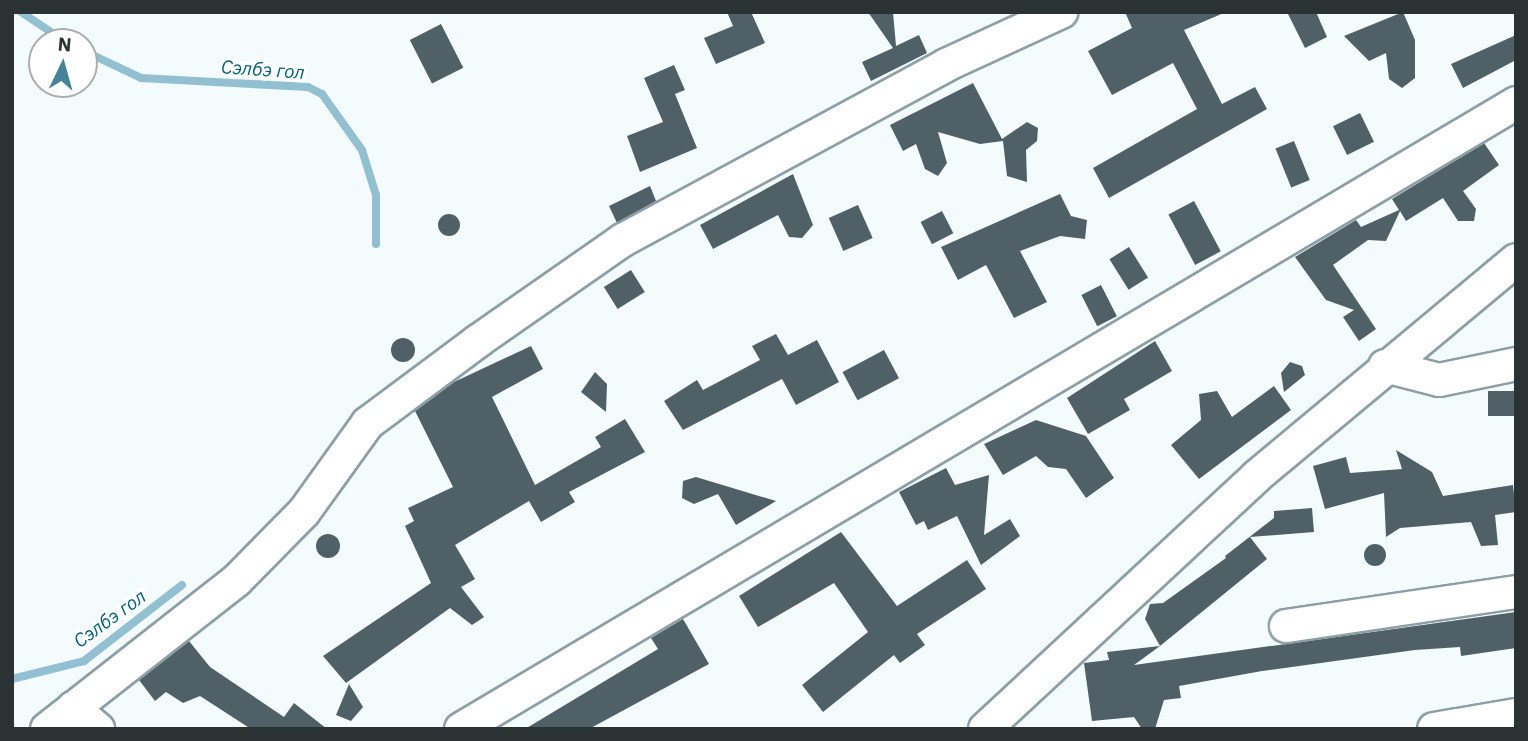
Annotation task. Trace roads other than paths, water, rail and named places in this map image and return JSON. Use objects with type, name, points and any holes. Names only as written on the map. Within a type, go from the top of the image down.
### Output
[{"type":"street","points":[[47,729],[237,580],[304,512],[368,422],[478,341],[623,240],[946,65],[1061,12]]},
{"type":"street","points":[[461,729],[1516,103]]},
{"type":"street","points":[[985,729],[1385,366],[1516,260]]},
{"type":"street","points":[[1385,366],[1439,380],[1516,364]]},
{"type":"street","points":[[1286,626],[1516,592]]},
{"type":"street","points":[[73,708],[98,729]]},
{"type":"street","points":[[1434,729],[1516,715]]},
{"type":"waterway","name":"Сэлбэ гол","points":[[21,12],[45,28]]},
{"type":"waterway","name":"Сэлбэ гол","points":[[98,58],[141,78],[308,87],[322,94],[362,150],[376,195],[376,244]]},
{"type":"waterway","name":"Сэлбэ гол","points":[[12,679],[84,661],[182,585]]}]
